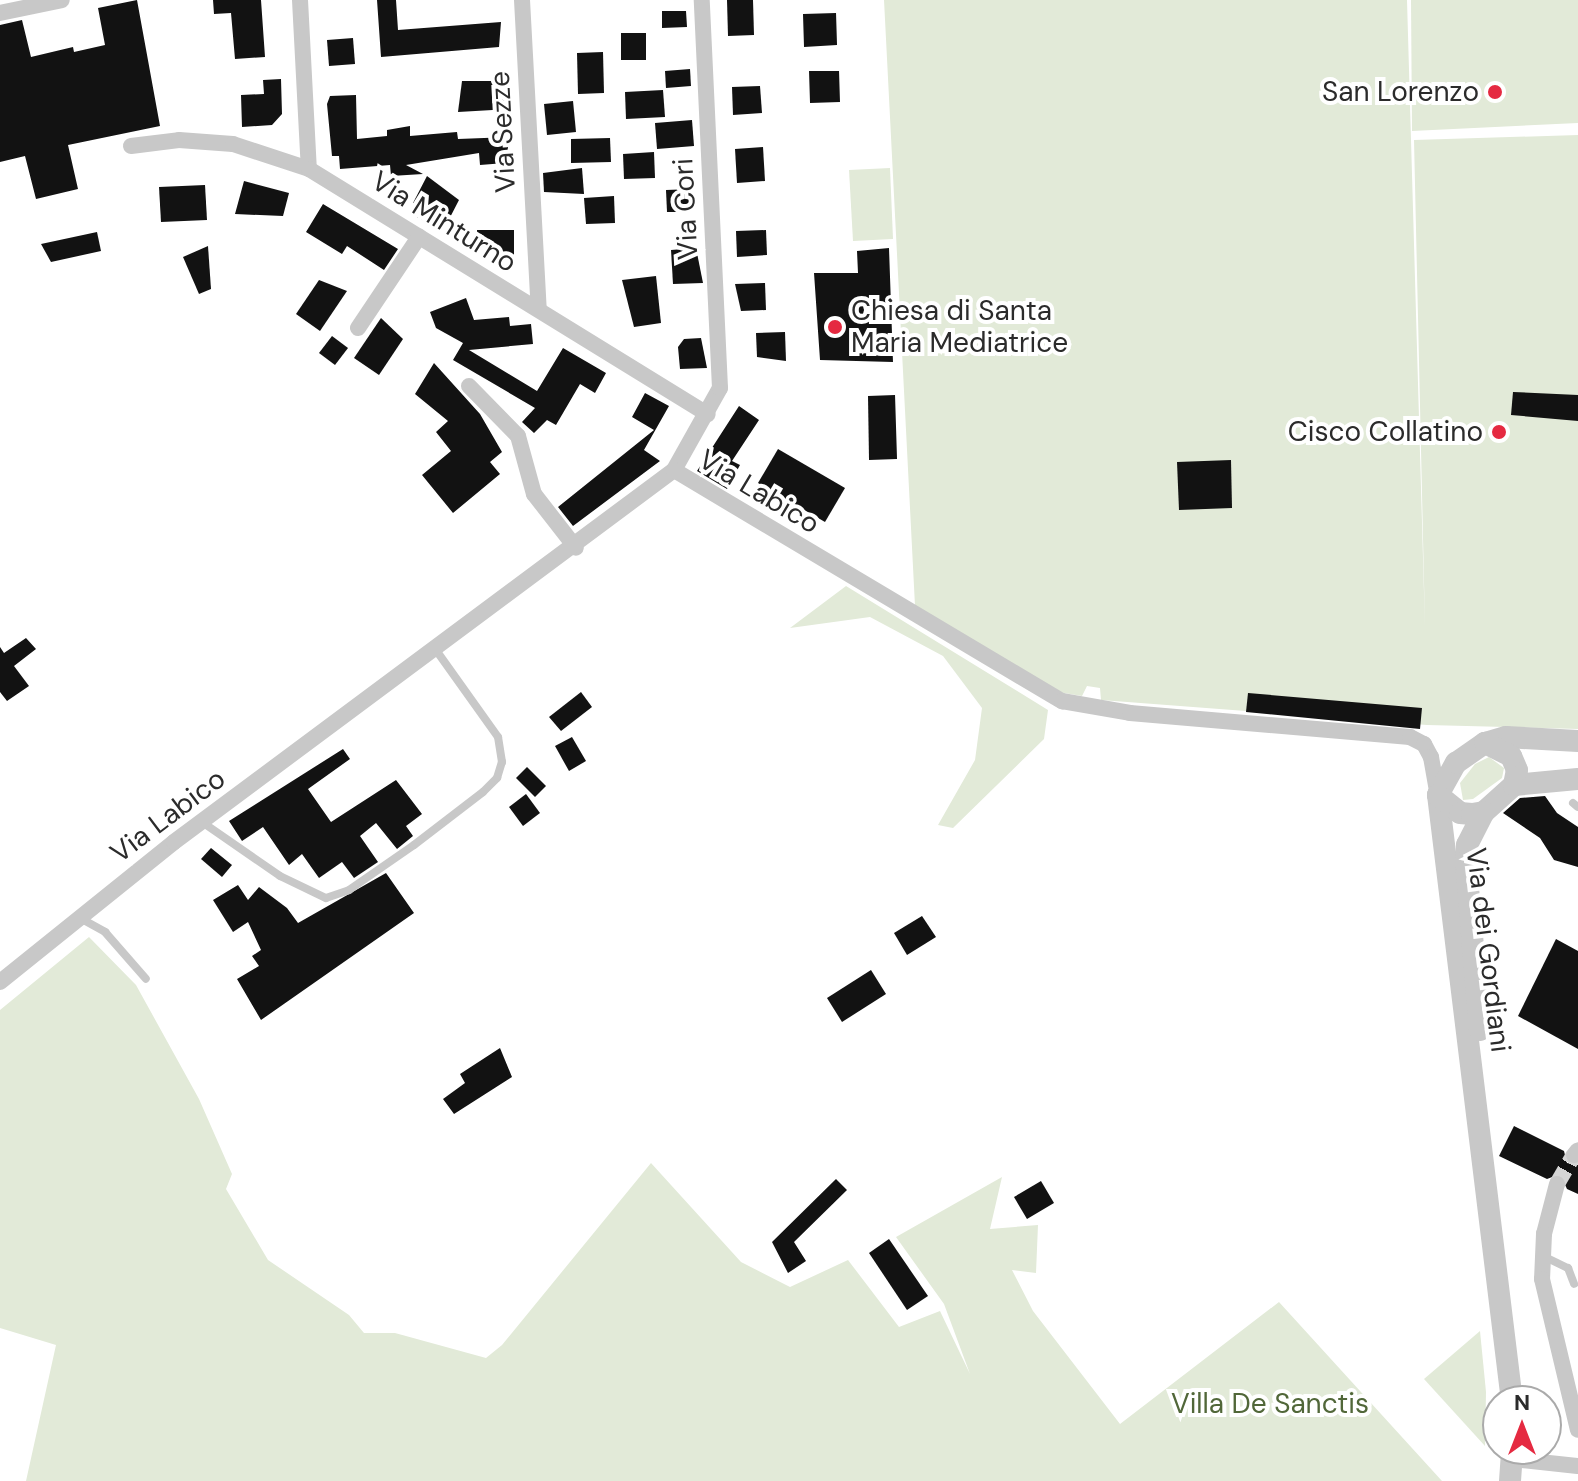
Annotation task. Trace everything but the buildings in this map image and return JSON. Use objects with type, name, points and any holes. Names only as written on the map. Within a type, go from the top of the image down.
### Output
[{"type":"street","points":[[0,13],[62,0]]},
{"type":"street","points":[[300,0],[309,169]]},
{"type":"street","name":"Via Sezze","points":[[522,0],[539,309]]},
{"type":"street","name":"Via Cori","points":[[674,470],[720,388],[702,0]]},
{"type":"street","name":"Via Minturno","points":[[131,146],[179,140],[233,144],[309,169],[708,414]]},
{"type":"street","points":[[358,328],[419,237]]},
{"type":"street","points":[[469,386],[518,436],[534,494],[576,548]]},
{"type":"street","name":"Via Labico","points":[[0,982],[202,822],[576,548],[674,470],[1062,701],[1130,713],[1410,737],[1424,744],[1431,757],[1438,795]]},
{"type":"street","points":[[1578,741],[1506,737],[1485,743],[1456,763],[1438,795],[1460,813],[1484,812],[1514,785],[1578,779]]},
{"type":"street","points":[[1485,743],[1511,756],[1517,770],[1514,785]]},
{"type":"street","name":"Via dei Gordiani","points":[[1438,795],[1480,1111],[1510,1385]]},
{"type":"street","name":"Via dei Gordiani","points":[[1480,1111],[1480,1024],[1466,864],[1467,845],[1484,812]]},
{"type":"street","points":[[1557,1184],[1551,1225],[1542,1255],[1546,1303],[1578,1430]]},
{"type":"street","points":[[1556,1465],[1578,1466]]},
{"type":"lane","points":[[202,822],[257,862],[326,898],[349,890],[414,845],[490,785],[502,762],[498,737],[436,650]]},
{"type":"lane","points":[[79,917],[105,932],[146,979]]},
{"type":"lane","points":[[1542,1255],[1568,1268],[1574,1284]]},
{"type":"green space","points":[[884,0],[1407,0],[1425,627],[1414,140],[1578,135],[1578,729],[1427,725],[1101,700],[1100,688],[1087,686],[1082,696],[1058,692],[915,606]]},
{"type":"green space","name":"San Lorenzo","points":[[1411,0],[1578,0],[1578,123],[1412,131]]},
{"type":"green space","points":[[890,168],[893,239],[853,241],[849,170]]},
{"type":"green space","points":[[846,586],[1048,710],[1044,739],[953,828],[938,825],[975,760],[982,708],[943,656],[870,617],[790,628]]},
{"type":"green space","points":[[1489,757],[1504,768],[1502,778],[1473,799],[1463,800],[1460,783],[1475,764]]},
{"type":"green space","name":"Villa De Sanctis","points":[[89,937],[136,985],[199,1099],[232,1174],[226,1189],[268,1260],[349,1315],[364,1333],[395,1333],[486,1358],[502,1345],[651,1163],[741,1262],[790,1287],[848,1260],[899,1327],[940,1311],[970,1374],[944,1304],[896,1237],[1002,1177],[990,1229],[1038,1225],[1036,1273],[1012,1270],[1033,1311],[1120,1424],[1279,1302],[1442,1481],[26,1481],[56,1345],[0,1328],[0,1010]]},
{"type":"green space","points":[[1480,1331],[1485,1385],[1482,1385],[1482,1443],[1424,1379]]},
{"type":"tunnel","points":[[1557,1184],[1574,1155]]},
{"type":"place","name":"San Lorenzo","points":[[1495,92]]},
{"type":"place","name":"Chiesa di Santa Maria Mediatrice","points":[[835,327]]},
{"type":"place","name":"Cisco Collatino","points":[[1499,432]]}]
